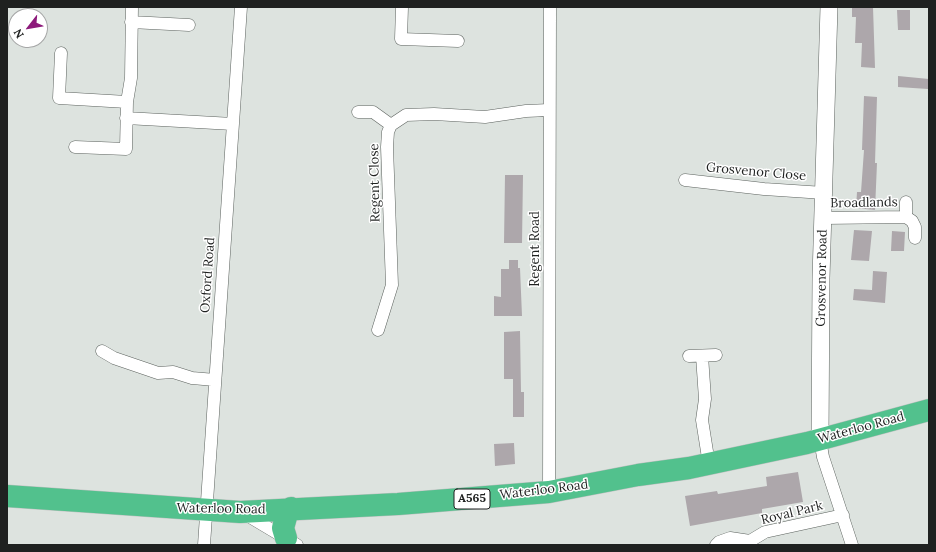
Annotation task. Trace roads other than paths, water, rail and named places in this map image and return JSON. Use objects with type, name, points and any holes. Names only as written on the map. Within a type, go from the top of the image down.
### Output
[{"type":"highway","name":"Waterloo Road","points":[[7,496],[240,512],[291,508],[398,504],[548,492],[709,464],[820,440],[929,410]]},
{"type":"highway","points":[[291,508],[286,517],[283,528],[292,542]]},
{"type":"street","points":[[75,147],[126,149],[127,102],[131,78],[132,7]]},
{"type":"street","name":"Oxford Road","points":[[204,545],[240,7]]},
{"type":"street","points":[[402,7],[401,39],[458,41]]},
{"type":"street","name":"Regent Road","points":[[548,492],[550,7]]},
{"type":"street","name":"Grosvenor Road","points":[[829,7],[819,402],[820,440],[823,457],[852,545]]},
{"type":"street","points":[[131,22],[190,25]]},
{"type":"street","points":[[61,53],[59,98],[127,102]]},
{"type":"street","points":[[358,112],[373,112],[391,125],[406,115],[434,114],[485,117],[526,111],[549,110]]},
{"type":"street","points":[[126,118],[233,124]]},
{"type":"street","name":"Regent Close","points":[[378,330],[392,285],[387,147],[391,125]]},
{"type":"street","name":"Grosvenor Close","points":[[685,180],[764,189],[824,192]]},
{"type":"street","name":"Broadlands","points":[[906,202],[906,217]]},
{"type":"street","name":"Broadlands","points":[[823,218],[906,217],[912,221],[915,227],[915,238]]},
{"type":"street","points":[[102,352],[114,358],[158,373],[173,372],[192,378],[215,380]]},
{"type":"street","points":[[689,356],[716,355]]},
{"type":"street","points":[[702,356],[705,399],[702,420],[709,464]]},
{"type":"street","points":[[240,512],[292,542]]},
{"type":"street","name":"Royal Park","points":[[716,545],[719,542],[730,538],[750,543],[765,532],[842,515]]}]
